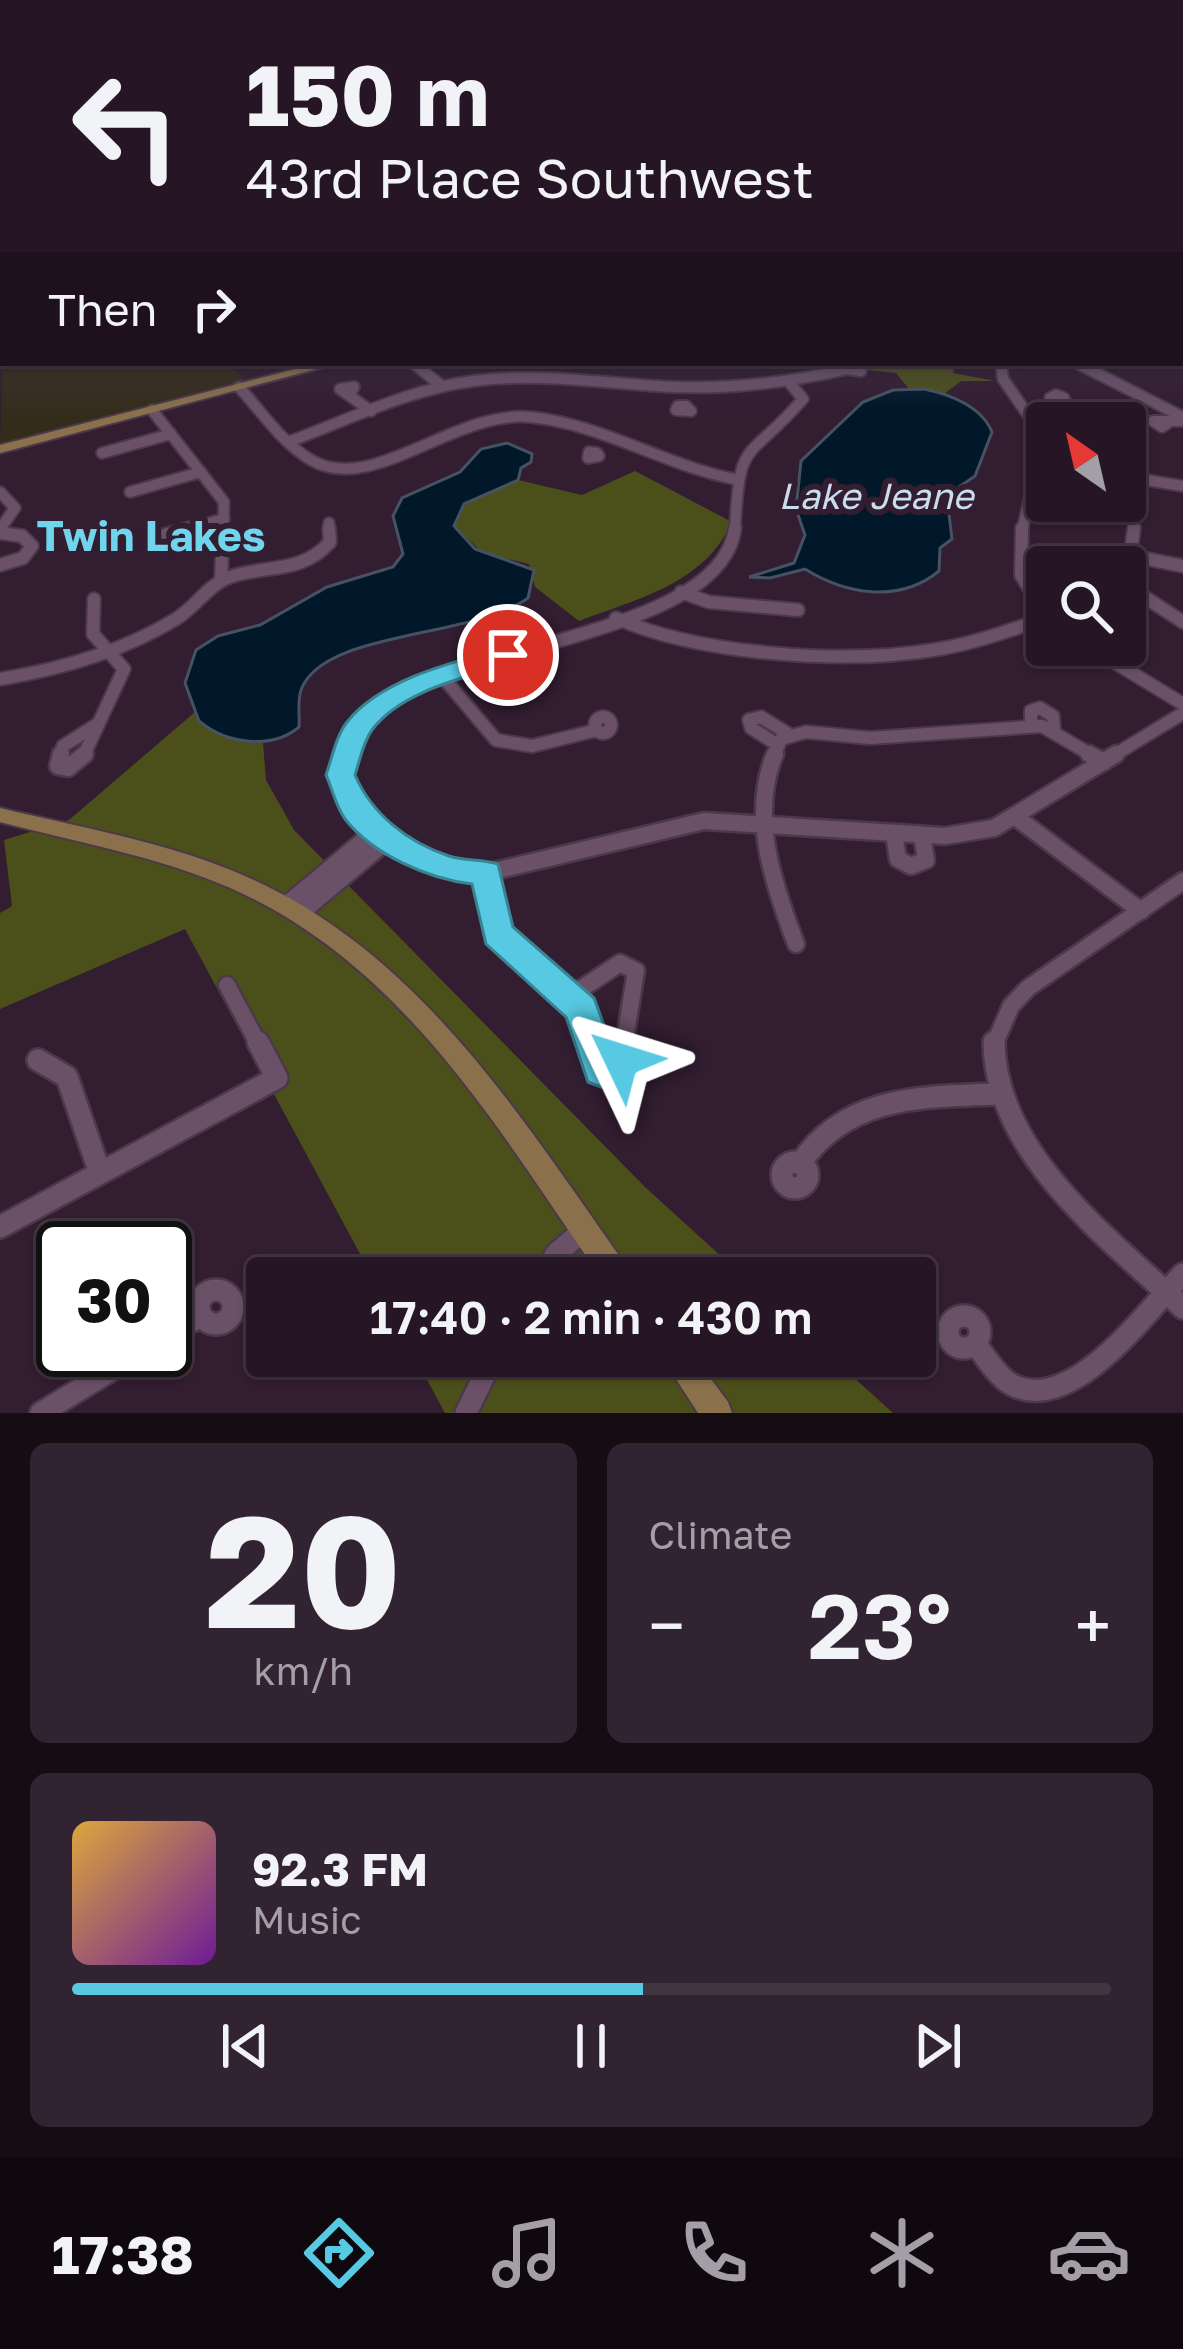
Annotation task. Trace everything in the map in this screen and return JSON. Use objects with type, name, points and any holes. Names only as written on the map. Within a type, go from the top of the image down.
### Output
[{"type":"main road","points":[[0,449],[239,388],[288,368]]},
{"type":"main road","points":[[0,815],[237,881],[294,909],[406,994],[447,1040],[603,1257]]},
{"type":"main road","points":[[691,1377],[717,1413]]},
{"type":"street","points":[[417,366],[442,386]]},
{"type":"street","points":[[504,366],[506,378]]},
{"type":"street","points":[[1001,366],[1003,379],[1026,407]]},
{"type":"street","points":[[1084,366],[1183,419]]},
{"type":"street","points":[[291,441],[442,386],[506,378],[679,387],[789,382],[847,369]]},
{"type":"street","points":[[789,382],[803,399],[753,447],[734,479],[739,512],[733,544],[714,569],[680,592],[616,618],[442,676],[393,698],[356,729],[340,775],[356,812],[382,834],[444,868],[486,873],[558,859],[670,825],[765,822],[894,834],[970,833],[1018,818],[1183,709],[1118,666]]},
{"type":"street","points":[[679,387],[683,406]]},
{"type":"street","points":[[239,388],[322,466],[364,468],[460,426],[532,417],[616,439],[706,475],[734,479]]},
{"type":"street","points":[[351,392],[371,411]]},
{"type":"street","points":[[1023,402],[1051,399]]},
{"type":"street","points":[[0,679],[61,669],[110,651],[196,606],[220,580],[224,502],[152,410]]},
{"type":"street","points":[[1168,422],[1183,419]]},
{"type":"street","points":[[103,453],[171,434]]},
{"type":"street","points":[[597,452],[616,439]]},
{"type":"street","points":[[130,493],[201,472]]},
{"type":"street","points":[[1146,480],[1183,486]]},
{"type":"street","points":[[0,492],[15,508],[0,531],[22,536],[32,546],[23,558],[0,565]]},
{"type":"street","points":[[164,535],[224,519]]},
{"type":"street","points":[[1026,519],[1017,557],[1026,589]]},
{"type":"street","points":[[220,580],[261,575],[314,557],[330,542],[329,523]]},
{"type":"street","points":[[1146,559],[1183,566]]},
{"type":"street","points":[[680,592],[709,602],[798,610]]},
{"type":"street","points":[[1146,596],[1183,622]]},
{"type":"street","points":[[94,598],[92,629],[124,669],[96,725]]},
{"type":"street","points":[[616,618],[655,636],[842,653],[908,653],[951,647],[1026,624]]},
{"type":"street","points":[[442,676],[496,740],[532,746],[597,730]]},
{"type":"street","points":[[749,720],[751,728],[783,740],[956,735],[1031,725],[1054,729],[1104,762]]},
{"type":"street","points":[[783,740],[765,822],[776,894],[796,944]]},
{"type":"street","points":[[1018,818],[1141,911]]},
{"type":"street","points":[[294,909],[382,834]]},
{"type":"street","points":[[894,834],[898,859],[916,866],[926,860],[922,835]]},
{"type":"street","points":[[486,873],[498,934],[569,997],[589,1021],[596,1065],[613,1068],[621,1060],[636,971],[620,963],[569,997]]},
{"type":"street","points":[[1183,881],[1012,1004],[997,1026],[991,1050],[997,1094],[1016,1132],[1049,1172],[1174,1282],[1183,1308]]},
{"type":"street","points":[[0,1228],[277,1078],[227,986]]},
{"type":"street","points":[[38,1060],[67,1077],[100,1174]]},
{"type":"street","points":[[800,1165],[818,1138],[872,1105],[997,1094]]},
{"type":"street","points":[[554,1257],[584,1230]]},
{"type":"street","points":[[976,1346],[1010,1384],[1032,1393],[1059,1392],[1085,1377],[1174,1282]]},
{"type":"street","points":[[192,1321],[200,1316]]},
{"type":"street","points":[[41,1413],[100,1377]]},
{"type":"street","points":[[466,1413],[484,1377]]},
{"type":"shaded area","points":[[3,366],[231,366],[245,380],[0,444]]},
{"type":"green space","points":[[863,366],[954,366],[953,373],[995,381],[961,381],[944,394],[909,389],[896,373]]},
{"type":"green space","points":[[635,471],[732,522],[720,543],[687,575],[579,621],[535,587],[529,564],[483,553],[454,526],[456,514],[471,499],[518,480],[582,495]]},
{"type":"green space","points":[[195,712],[203,724],[263,743],[266,780],[294,830],[645,1187],[722,1257],[362,1257],[185,929],[0,1009],[0,913],[12,906],[4,840],[69,820]]},
{"type":"green space","points":[[425,1377],[853,1377],[893,1413],[445,1413]]},
{"type":"water","name":"Lake Jeane","points":[[924,389],[964,403],[981,415],[992,432],[975,476],[959,487],[961,506],[949,514],[952,539],[940,548],[939,571],[907,588],[872,592],[837,584],[805,569],[770,578],[749,577],[794,563],[805,535],[796,509],[801,461],[863,402],[893,390]]},
{"type":"water","points":[[507,443],[532,454],[531,462],[521,468],[518,480],[464,504],[454,526],[475,549],[534,570],[528,598],[472,621],[338,656],[315,671],[301,690],[299,727],[276,739],[235,739],[199,721],[185,683],[196,650],[218,636],[260,625],[327,587],[393,567],[403,554],[393,516],[402,498],[460,472],[481,449]]},
{"type":"district","name":"Twin Lakes","points":[[151,536]]},
{"type":"route","points":[[508,655],[393,698],[356,729],[340,775],[356,812],[376,830],[422,860],[486,873],[498,934],[581,1009],[594,1038],[596,1065],[607,1071],[621,1060]]}]
